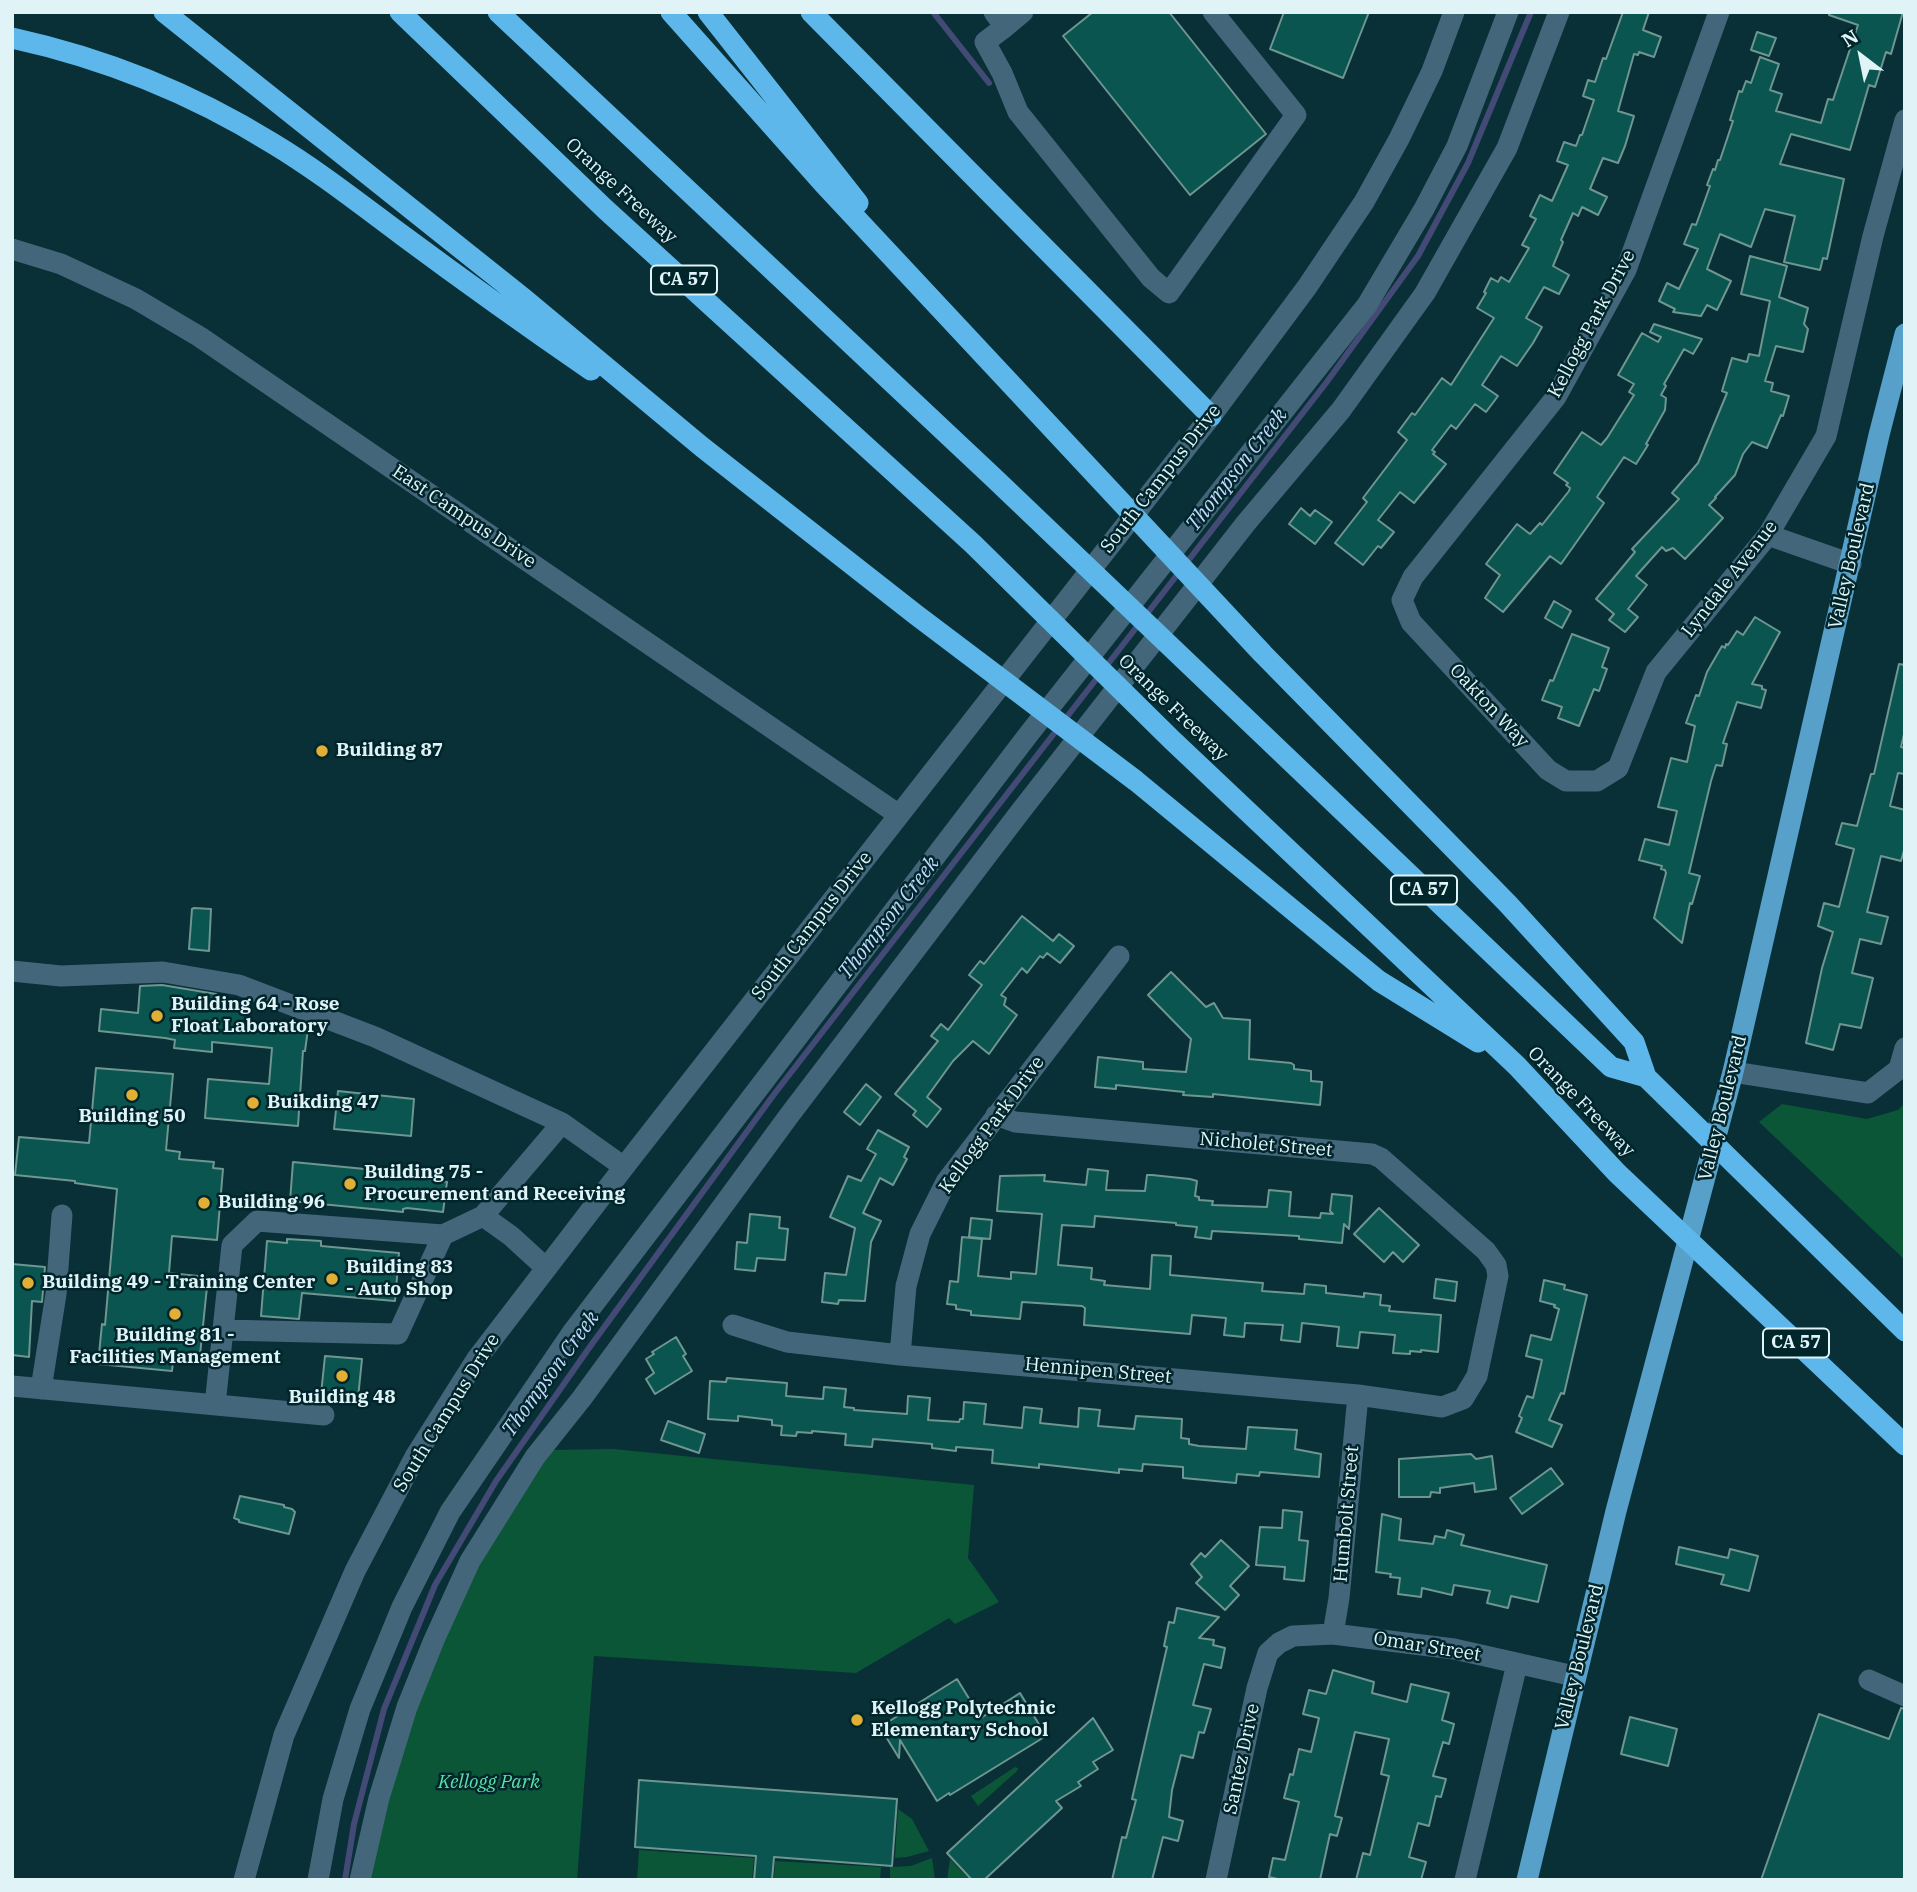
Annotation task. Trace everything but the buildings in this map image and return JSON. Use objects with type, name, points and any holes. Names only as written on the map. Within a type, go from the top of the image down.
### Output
[{"type":"highway","points":[[164,12],[523,298],[702,447],[915,614],[1136,781],[1379,981],[1517,1066]]},
{"type":"highway","name":"Orange Freeway","points":[[400,12],[606,209],[973,544],[1171,740],[1517,1066],[1617,1173],[1905,1445]]},
{"type":"highway","name":"CA 57","points":[[498,12],[995,479],[1611,1067],[1646,1077],[1905,1331]]},
{"type":"highway","points":[[671,12],[823,183],[1263,654],[1508,904],[1634,1042],[1646,1077]]},
{"type":"highway","points":[[708,12],[952,319]]},
{"type":"highway","points":[[811,12],[1211,416]]},
{"type":"highway","points":[[12,38],[80,55],[147,79],[272,142],[511,315],[702,447]]},
{"type":"main road","name":"Valley Boulevard","points":[[1527,1880],[1574,1676],[1733,1072],[1905,334]]},
{"type":"street","points":[[1023,12],[1000,20],[985,42],[1002,73],[1018,112],[1151,278],[1169,293],[1296,115],[1213,12]]},
{"type":"street","name":"South Campus Drive","points":[[244,1880],[284,1735],[355,1572],[416,1455],[476,1360],[1211,416],[1307,287],[1364,202],[1432,71],[1454,12]]},
{"type":"street","points":[[318,1880],[333,1799],[359,1709],[402,1607],[450,1512],[574,1330],[1028,735],[1367,305],[1424,209],[1457,146],[1508,12]]},
{"type":"street","points":[[360,1880],[379,1798],[407,1707],[434,1640],[470,1561],[535,1457],[582,1398],[788,1117],[1012,823],[1246,523],[1341,410],[1426,293],[1507,148],[1559,12]]},
{"type":"street","name":"Kellogg Park Drive","points":[[1402,600],[1413,577],[1556,397],[1626,270],[1719,12]]},
{"type":"street","name":"Lyndale Avenue","points":[[1597,781],[1618,768],[1656,672],[1768,535],[1826,436],[1873,236],[1905,120]]},
{"type":"street","name":"East Campus Drive","points":[[12,248],[61,264],[135,299],[200,337],[899,815]]},
{"type":"street","points":[[1768,535],[1851,564]]},
{"type":"street","name":"Oakton Way","points":[[1402,600],[1411,622],[1548,770],[1566,781],[1597,781]]},
{"type":"street","name":"Kellogg Park Drive","points":[[900,1354],[906,1286],[920,1234],[946,1182],[1119,956]]},
{"type":"street","points":[[12,971],[61,976],[163,972],[239,985],[375,1037],[562,1124],[624,1167]]},
{"type":"street","points":[[1733,1072],[1868,1093],[1899,1069],[1905,1048]]},
{"type":"street","name":"Nicholet Street","points":[[996,1115],[1015,1122],[1372,1154],[1381,1158],[1486,1251],[1496,1265],[1497,1276],[1477,1377],[1463,1399]]},
{"type":"street","points":[[215,1405],[232,1245],[257,1221],[443,1236],[483,1216],[562,1124]]},
{"type":"street","points":[[41,1389],[56,1294],[62,1215]]},
{"type":"street","points":[[483,1216],[511,1236],[546,1268]]},
{"type":"street","points":[[223,1330],[398,1334],[443,1236]]},
{"type":"street","name":"Hennipen Street","points":[[733,1325],[787,1342],[900,1354],[1358,1395],[1442,1407],[1463,1399]]},
{"type":"street","points":[[12,1386],[324,1415]]},
{"type":"street","name":"Humbolt Street","points":[[1333,1633],[1339,1598],[1358,1395]]},
{"type":"street","name":"Omar Street","points":[[1279,1643],[1293,1636],[1333,1633],[1454,1649],[1574,1676]]},
{"type":"street","name":"Santez Drive","points":[[1216,1880],[1256,1688],[1268,1653],[1279,1643]]},
{"type":"street","points":[[1465,1880],[1517,1664]]},
{"type":"street","points":[[1870,1680],[1905,1696]]},
{"type":"green space","points":[[1905,1103],[1905,1260],[1759,1122],[1782,1104],[1867,1119],[1898,1110]]},
{"type":"green space","name":"Kellogg Park","points":[[613,1449],[974,1485],[968,1558],[999,1602],[955,1624],[949,1618],[856,1673],[594,1656],[577,1880],[367,1880],[419,1691],[466,1583],[548,1450]]},
{"type":"green space","points":[[1015,1767],[1018,1768],[1017,1771],[978,1806],[971,1796]]},
{"type":"green space","points":[[898,1809],[912,1819],[929,1851],[895,1858]]},
{"type":"green space","points":[[639,1850],[754,1858],[752,1880],[637,1880]]},
{"type":"green space","points":[[932,1858],[935,1880],[890,1880],[890,1867],[911,1866]]},
{"type":"green space","points":[[950,1859],[970,1880],[947,1880]]},
{"type":"green space","points":[[775,1861],[881,1867],[880,1880],[774,1880]]},
{"type":"waterway","points":[[933,12],[989,83]]},
{"type":"waterway","name":"Thompson Creek","points":[[345,1880],[354,1824],[384,1709],[435,1585],[496,1481],[589,1348],[775,1093],[1326,383],[1418,256],[1468,163],[1531,12]]},
{"type":"place","name":"Building 87","points":[[322,751]]},
{"type":"place","name":"Building 64 - Rose Float Laboratory","points":[[157,1016]]},
{"type":"place","name":"Building 50","points":[[132,1095]]},
{"type":"place","name":"Buikding 47","points":[[253,1103]]},
{"type":"place","name":"Building 75 - Procurement and Receiving","points":[[350,1184]]},
{"type":"place","name":"Building 96","points":[[204,1203]]},
{"type":"place","name":"Building 83 - Auto Shop","points":[[332,1279]]},
{"type":"place","name":"Building 49 - Training Center","points":[[28,1283]]},
{"type":"place","name":"Building 81 - Facilities Management","points":[[175,1314]]},
{"type":"place","name":"Building 48","points":[[342,1376]]},
{"type":"place","name":"Kellogg Polytechnic Elementary School","points":[[857,1720]]}]
